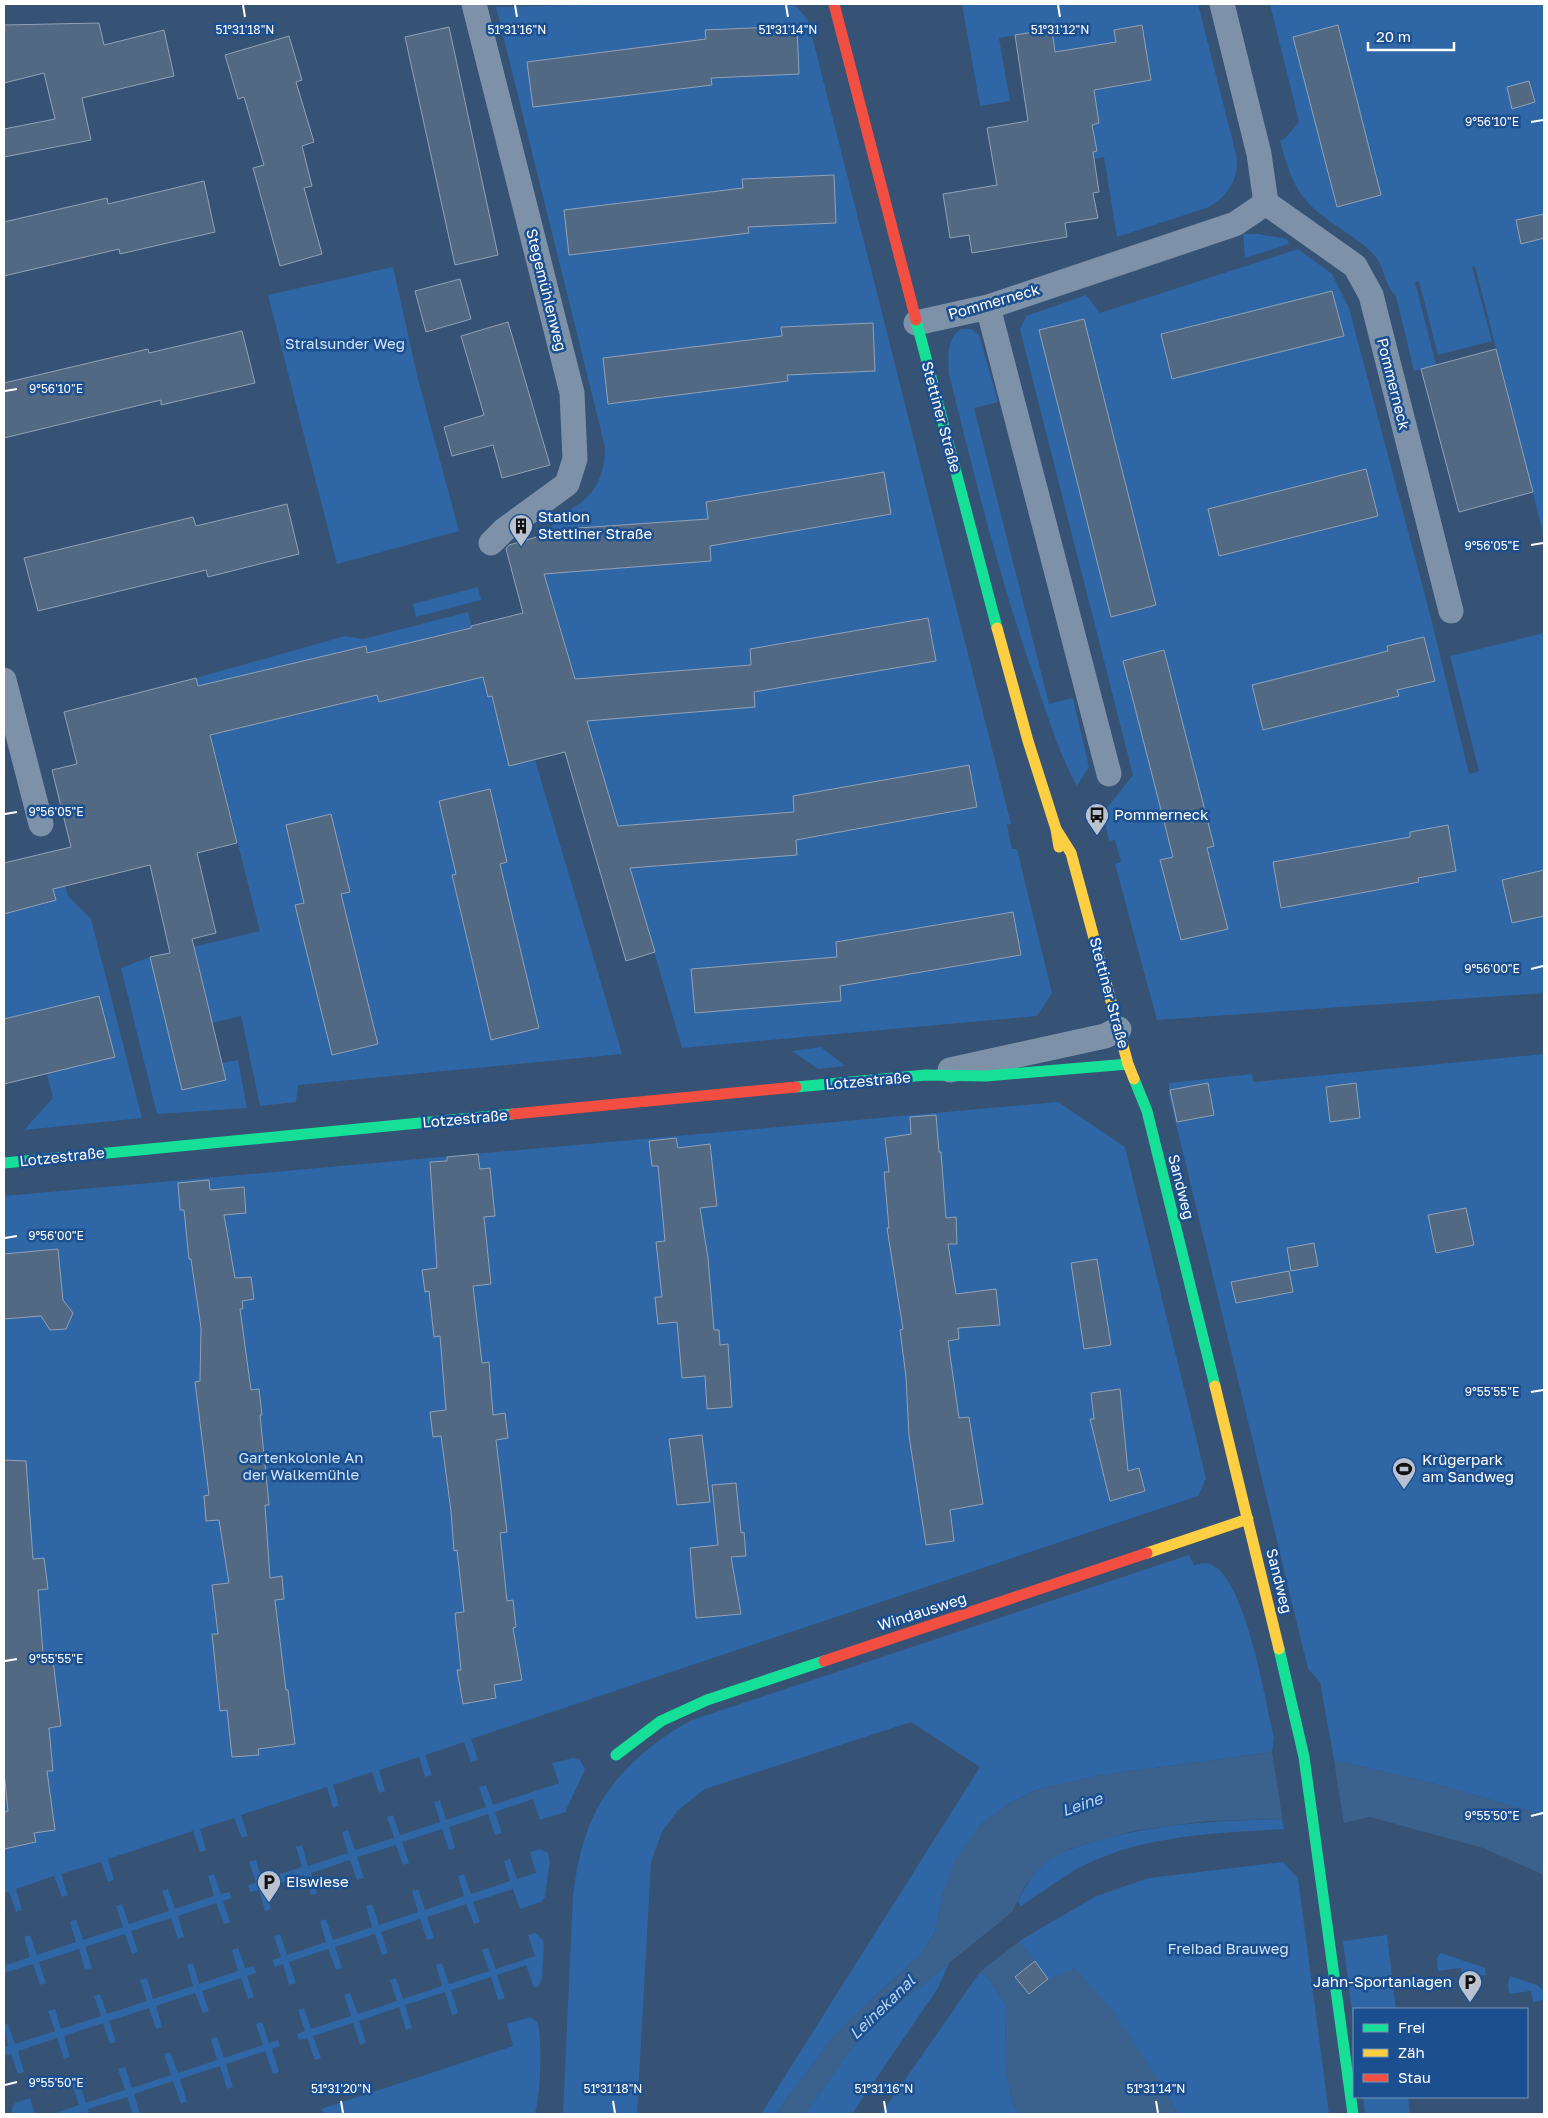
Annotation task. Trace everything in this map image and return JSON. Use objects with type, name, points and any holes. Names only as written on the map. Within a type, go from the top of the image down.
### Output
[{"type":"street","name":"Stegemühlenweg","points":[[474,4],[572,393],[575,460],[567,484],[510,526],[491,544]]},
{"type":"street","name":"Stettiner Straße","points":[[834,4],[989,602],[1028,741],[1056,829],[1064,871]]},
{"type":"street","points":[[1222,4],[1259,154],[1266,202]]},
{"type":"street","name":"Pommerneck","points":[[916,323],[988,306],[1235,224],[1266,202],[1355,266],[1371,295],[1451,611]]},
{"type":"street","points":[[988,306],[1109,774]]},
{"type":"street","points":[[4,680],[41,824]]},
{"type":"street","name":"Stettiner Straße","points":[[1056,829],[1071,853],[1109,1031],[1128,1064]]},
{"type":"street","name":"Lotzestraße","points":[[926,1075],[1109,1031]]},
{"type":"street","name":"Lotzestraße","points":[[4,1163],[926,1075],[986,1076],[1128,1064]]},
{"type":"street","name":"Sandweg","points":[[1128,1064],[1147,1112],[1248,1519],[1304,1757],[1353,2114]]},
{"type":"street","name":"Windausweg","points":[[616,1755],[661,1721],[708,1700],[1248,1519]]},
{"type":"green space","points":[[624,4],[791,4],[798,8],[808,20],[1011,824],[1007,825],[1012,849],[1017,849],[1052,993],[1037,1016],[682,1048],[534,538],[568,515],[567,511],[591,493],[603,468],[605,447],[496,7]]},
{"type":"green space","points":[[962,4],[1198,4],[1236,154],[1236,171],[1232,185],[1222,197],[1209,207],[1117,237],[1104,157],[1094,159],[1093,152],[1097,151],[1092,125],[1099,123],[1094,90],[1151,80],[1142,25],[1114,30],[1116,42],[1055,52],[1051,30],[999,38],[1010,101],[980,106]]},
{"type":"green space","points":[[1270,4],[1544,4],[1544,537],[1475,266],[1472,267],[1492,341],[1438,355],[1419,281],[1415,282],[1436,365],[1414,371],[1396,296],[1389,287],[1378,261],[1362,244],[1325,217],[1305,199],[1298,190],[1288,169],[1280,140],[1284,139],[1299,122]]},
{"type":"green space","points":[[1243,234],[1258,234],[1287,239],[1289,244],[1245,258]]},
{"type":"green space","points":[[1298,249],[1332,274],[1349,308],[1431,618],[1469,774],[1479,771],[1450,656],[1544,633],[1544,993],[1157,1020],[1115,864],[1121,862],[1115,840],[1109,841],[1103,813],[1133,775],[1020,330],[1026,316],[1086,295],[1100,313]]},
{"type":"green space","name":"Stralsunder Weg","points":[[393,267],[417,375],[459,531],[337,564],[268,295]]},
{"type":"green space","points":[[961,329],[971,329],[979,335],[998,402],[974,408],[1049,704],[1073,698],[1089,767],[1077,786],[1058,746],[1021,639],[998,564],[968,450],[949,374],[948,355],[950,343]]},
{"type":"green space","points":[[478,587],[481,600],[416,617],[413,604]]},
{"type":"green space","points":[[468,612],[487,696],[492,695],[509,766],[535,760],[622,1054],[298,1085],[296,1102],[260,1106],[241,1016],[212,1023],[222,1063],[238,1060],[247,1108],[157,1114],[121,968],[150,957],[260,931],[196,678],[345,636],[363,639]]},
{"type":"green space","points":[[56,850],[68,896],[91,919],[142,1118],[24,1130],[53,1098],[47,1074],[4,1084],[4,863]]},
{"type":"green space","points":[[821,1047],[845,1066],[818,1069],[792,1051]]},
{"type":"green space","name":"Krügerpark am Sandweg","points":[[1544,1054],[1544,1815],[1440,1785],[1334,1760],[1320,1682],[1308,1669],[1169,1095],[1169,1083],[1252,1074],[1253,1082]]},
{"type":"green space","name":"Gartenkolonie An der Walkemühle","points":[[1058,1102],[1125,1147],[1206,1478],[1198,1496],[471,1739],[478,1760],[471,1762],[464,1742],[425,1755],[432,1775],[425,1777],[419,1757],[379,1770],[385,1791],[379,1793],[372,1772],[333,1785],[339,1806],[333,1808],[327,1787],[241,1815],[248,1836],[242,1838],[234,1818],[200,1829],[206,1850],[200,1852],[193,1831],[108,1859],[114,1880],[108,1882],[101,1862],[61,1874],[68,1895],[62,1897],[54,1876],[16,1889],[22,1910],[16,1912],[9,1892],[4,1893],[4,1196]]},
{"type":"green space","points":[[1189,1555],[1194,1565],[1207,1563],[1222,1573],[1233,1590],[1243,1614],[1259,1670],[1274,1738],[1272,1752],[1096,1776],[1036,1790],[1005,1806],[980,1825],[943,1892],[935,1932],[920,1955],[833,2037],[776,2114],[761,2114],[980,1767],[911,1722],[705,1789],[678,1810],[662,1832],[651,1862],[637,2114],[563,2114],[573,1896],[580,1856],[587,1832],[604,1797],[629,1766],[643,1753],[692,1720]]},
{"type":"green space","points":[[573,1758],[580,1760],[585,1770],[565,1812],[540,1820],[533,1799],[495,1812],[502,1833],[495,1835],[488,1814],[449,1827],[455,1848],[449,1850],[442,1829],[402,1842],[409,1863],[403,1865],[396,1845],[357,1857],[364,1878],[357,1880],[350,1860],[311,1873],[317,1893],[311,1895],[304,1875],[265,1888],[271,1909],[265,1911],[259,1890],[250,1892],[248,1885],[256,1883],[249,1862],[256,1860],[262,1880],[302,1867],[296,1847],[302,1845],[308,1866],[348,1853],[342,1832],[348,1830],[355,1850],[394,1838],[387,1817],[393,1815],[400,1835],[440,1822],[434,1802],[440,1800],[446,1820],[486,1807],[479,1787],[486,1785],[493,1805],[559,1783],[552,1763]]},
{"type":"green space","points":[[1282,1819],[1284,1829],[1177,1838],[1124,1849],[1099,1858],[1075,1870],[1021,1906],[1018,1902],[1030,1880],[1042,1865],[1059,1854],[1079,1846],[1123,1834],[1168,1826]]},
{"type":"green space","points":[[540,1849],[548,1853],[550,1861],[545,1897],[541,1902],[520,1909],[513,1889],[473,1902],[480,1922],[474,1924],[466,1904],[427,1917],[434,1938],[427,1940],[420,1919],[381,1932],[388,1953],[382,1955],[375,1934],[335,1947],[342,1968],[336,1970],[328,1949],[289,1962],[296,1983],[289,1985],[283,1964],[275,1967],[272,1960],[281,1957],[274,1936],[280,1934],[287,1955],[326,1942],[320,1921],[326,1919],[333,1940],[372,1927],[366,1906],[372,1904],[379,1925],[418,1912],[412,1891],[418,1889],[425,1910],[464,1896],[458,1876],[464,1874],[471,1894],[510,1881],[504,1861],[510,1859],[517,1879],[536,1873],[530,1852]]},
{"type":"green space","name":"Freibad Brauweg","points":[[1283,1862],[1298,1878],[1329,2114],[1177,2114],[1166,2091],[1048,1979],[1029,1994],[1015,1977],[1034,1961],[1019,1941],[1096,1896],[1149,1878]]},
{"type":"green space","points":[[214,1874],[221,1894],[229,1892],[232,1898],[223,1901],[230,1922],[224,1924],[216,1903],[178,1916],[184,1937],[178,1939],[171,1918],[131,1931],[138,1952],[132,1954],[125,1934],[85,1947],[92,1968],[85,1970],[79,1949],[39,1962],[46,1983],[40,1985],[33,1964],[4,1973],[4,1966],[30,1957],[24,1937],[30,1935],[37,1955],[76,1942],[70,1922],[76,1919],[83,1940],[123,1927],[116,1906],[122,1904],[129,1924],[169,1911],[162,1891],[168,1889],[175,1909],[214,1896],[208,1876]]},
{"type":"green space","points":[[535,1933],[543,1940],[544,1945],[542,1978],[538,1987],[534,1988],[526,1965],[497,1975],[505,1998],[498,2000],[491,1977],[451,1990],[458,2013],[452,2015],[445,1992],[405,2005],[412,2028],[406,2030],[399,2007],[359,2021],[366,2043],[360,2045],[353,2023],[313,2036],[321,2058],[315,2060],[307,2038],[299,2040],[297,2034],[305,2031],[298,2010],[304,2008],[311,2029],[351,2016],[344,1995],[350,1993],[358,2014],[397,2001],[390,1980],[396,1978],[403,1999],[442,1986],[436,1965],[442,1963],[449,1984],[489,1971],[482,1950],[488,1948],[496,1969],[535,1956],[528,1935]]},
{"type":"green space","points":[[1387,1935],[1396,2008],[1353,2008],[1353,2021],[1343,1941]]},
{"type":"green space","points":[[238,1948],[245,1968],[254,1966],[256,1973],[247,1976],[254,1997],[248,1999],[241,1978],[202,1991],[209,2011],[203,2013],[195,1993],[156,2006],[162,2027],[156,2029],[149,2008],[109,2021],[116,2042],[110,2044],[103,2023],[64,2036],[70,2057],[64,2059],[57,2038],[18,2051],[24,2072],[18,2074],[11,2054],[4,2056],[4,2048],[8,2046],[4,2025],[8,2024],[15,2044],[55,2031],[48,2011],[55,2009],[61,2029],[101,2016],[94,1996],[100,1994],[107,2014],[147,2001],[140,1980],[147,1978],[153,1999],[193,1986],[187,1965],[193,1963],[199,1984],[238,1971],[232,1950]]},
{"type":"green space","points":[[1441,1953],[1485,1968],[1486,1975],[1463,1978],[1461,1968],[1438,1971],[1437,1958]]},
{"type":"green space","points":[[949,1963],[938,1988],[852,2114],[805,2114],[844,2058],[870,2027]]},
{"type":"green space","points":[[980,1972],[989,1979],[1005,2003],[1006,2071],[1012,2101],[1018,2114],[881,2114]]},
{"type":"green space","points":[[1510,1976],[1537,1985],[1544,1991],[1544,2000],[1533,2002],[1531,1991],[1509,1994],[1508,1983]]},
{"type":"green space","points":[[530,2017],[538,2022],[540,2044],[540,2080],[535,2114],[332,2114],[323,2112],[321,2109],[513,2046],[507,2024]]},
{"type":"green space","points":[[262,2022],[269,2043],[278,2040],[280,2046],[272,2049],[279,2072],[273,2074],[265,2051],[226,2064],[233,2087],[227,2089],[220,2066],[180,2079],[187,2102],[181,2104],[173,2081],[134,2094],[140,2114],[133,2114],[127,2097],[88,2109],[89,2114],[82,2114],[81,2112],[53,2114],[79,2105],[72,2084],[79,2082],[86,2103],[125,2090],[118,2069],[125,2067],[132,2088],[171,2075],[164,2054],[170,2052],[178,2073],[217,2060],[211,2039],[217,2037],[224,2058],[263,2045],[256,2024]]},
{"type":"green space","points":[[30,2098],[35,2114],[12,2114],[15,2103]]},
{"type":"green space","points":[[1363,2098],[1408,2098],[1410,2114],[1365,2114]]},
{"type":"water","points":[[1272,1752],[1334,1760],[1440,1785],[1544,1815],[1544,1875],[1483,1848],[1370,1817],[1343,1823],[1282,1819],[1207,1821],[1133,1831],[1069,1849],[1047,1861],[1034,1874],[1026,1884],[1012,1912],[1003,1919],[1035,1961],[1015,1977],[1029,1994],[1048,1979],[1075,1968],[1114,2012],[1166,2091],[1177,2114],[1018,2114],[1012,2101],[1006,2071],[1005,2003],[989,1979],[980,1972],[949,1963],[870,2027],[844,2058],[805,2114],[776,2114],[833,2037],[920,1955],[935,1932],[943,1892],[956,1858],[980,1825],[1005,1806],[1036,1790],[1096,1776]]},
{"type":"pier","points":[[1272,1752],[1334,1760],[1344,1825],[1283,1822]]},
{"type":"pier","points":[[1005,1918],[1021,1940],[978,1974],[949,1963]]},
{"type":"building","points":[[99,23],[104,45],[164,30],[174,76],[82,98],[91,140],[4,157],[4,129],[55,119],[44,73],[4,83],[4,25]]},
{"type":"building","points":[[1142,25],[1151,80],[1094,90],[1099,123],[1092,125],[1097,151],[1093,152],[1099,192],[1093,193],[1098,218],[1065,223],[1067,237],[972,253],[969,235],[950,238],[943,194],[997,185],[987,128],[1028,121],[1015,35],[1052,29],[1055,52],[1116,42],[1114,30]]},
{"type":"building","points":[[1338,25],[1381,195],[1337,207],[1293,37]]},
{"type":"building","points":[[797,26],[799,74],[711,78],[712,85],[533,107],[527,62],[706,39],[705,30]]},
{"type":"building","points":[[449,27],[498,255],[455,265],[405,37]]},
{"type":"building","points":[[289,36],[302,80],[296,82],[314,142],[302,146],[312,186],[304,188],[322,254],[280,266],[253,168],[264,165],[244,97],[238,99],[225,55]]},
{"type":"building","points":[[1529,81],[1535,102],[1512,109],[1507,87]]},
{"type":"building","points":[[834,175],[836,223],[748,227],[749,233],[569,255],[564,210],[743,188],[742,179]]},
{"type":"building","points":[[204,181],[215,232],[120,254],[119,249],[4,276],[4,222],[107,198],[108,204]]},
{"type":"building","points":[[1544,214],[1544,238],[1521,244],[1516,220]]},
{"type":"building","points":[[460,279],[471,319],[426,332],[415,291]]},
{"type":"building","points":[[1332,291],[1344,336],[1172,379],[1161,334]]},
{"type":"building","points":[[1084,319],[1156,605],[1111,617],[1039,330]]},
{"type":"building","points":[[508,322],[550,465],[502,478],[493,445],[452,456],[444,427],[484,415],[461,336]]},
{"type":"building","points":[[873,323],[875,371],[787,375],[788,381],[608,404],[603,358],[782,336],[781,327]]},
{"type":"building","points":[[242,331],[255,383],[161,405],[161,400],[4,438],[4,383],[148,349],[149,353]]},
{"type":"building","points":[[1496,349],[1533,492],[1459,512],[1421,369]]},
{"type":"building","points":[[1366,469],[1378,516],[1219,556],[1208,509]]},
{"type":"building","points":[[884,472],[891,514],[710,546],[711,561],[544,574],[575,679],[751,665],[750,649],[928,618],[936,661],[754,692],[755,707],[587,721],[618,826],[794,812],[793,796],[969,765],[977,807],[796,840],[797,855],[630,868],[655,952],[626,961],[565,752],[509,766],[492,696],[488,697],[483,677],[379,702],[377,695],[210,735],[237,843],[197,853],[216,933],[192,939],[226,1080],[182,1090],[150,957],[170,953],[150,865],[53,889],[56,900],[4,914],[4,863],[71,847],[52,770],[77,764],[64,712],[196,678],[198,686],[366,646],[367,653],[471,628],[471,626],[523,613],[506,549],[509,545],[564,529],[708,519],[706,502]]},
{"type":"building","points":[[287,504],[299,554],[208,577],[206,570],[38,611],[24,558],[193,517],[196,526]]},
{"type":"building","points":[[1424,637],[1435,681],[1397,690],[1399,696],[1263,730],[1252,685],[1388,651],[1387,646]]},
{"type":"building","points":[[1164,650],[1214,846],[1207,848],[1228,929],[1181,940],[1160,860],[1173,857],[1123,661]]},
{"type":"building","points":[[490,789],[507,862],[500,864],[539,1028],[491,1040],[452,875],[456,874],[439,801]]},
{"type":"building","points":[[331,814],[350,892],[341,894],[378,1044],[332,1055],[295,905],[304,903],[286,825]]},
{"type":"building","points":[[1448,825],[1456,871],[1418,878],[1419,882],[1281,908],[1273,862],[1410,837],[1410,832]]},
{"type":"building","points":[[1544,870],[1544,916],[1512,923],[1502,880]]},
{"type":"building","points":[[1013,912],[1021,955],[840,986],[841,1001],[695,1013],[691,969],[837,957],[836,942]]},
{"type":"building","points":[[99,996],[115,1057],[4,1084],[4,1019]]},
{"type":"building","points":[[1208,1083],[1214,1115],[1177,1122],[1170,1090]]},
{"type":"building","points":[[1356,1083],[1360,1118],[1330,1122],[1326,1087]]},
{"type":"building","points":[[936,1115],[946,1218],[956,1217],[957,1244],[948,1244],[956,1294],[996,1289],[1000,1325],[958,1328],[959,1339],[948,1341],[959,1418],[969,1417],[983,1504],[950,1510],[954,1541],[926,1545],[909,1436],[906,1377],[900,1330],[903,1329],[887,1228],[889,1228],[884,1172],[889,1172],[885,1138],[911,1134],[910,1117]]},
{"type":"building","points":[[676,1138],[678,1148],[710,1144],[717,1206],[700,1208],[708,1258],[714,1330],[719,1330],[720,1345],[728,1344],[732,1407],[707,1409],[705,1376],[682,1378],[677,1322],[658,1324],[655,1297],[662,1297],[656,1242],[665,1241],[658,1166],[652,1166],[649,1141]]},
{"type":"building","points":[[478,1154],[480,1169],[490,1168],[495,1216],[484,1217],[491,1284],[473,1286],[482,1363],[489,1362],[493,1415],[505,1413],[508,1438],[496,1440],[507,1532],[500,1533],[507,1601],[513,1600],[516,1627],[513,1628],[522,1680],[494,1685],[496,1698],[463,1704],[457,1670],[461,1670],[455,1613],[464,1612],[457,1550],[454,1551],[451,1511],[441,1436],[433,1437],[430,1412],[446,1410],[440,1336],[434,1337],[429,1291],[425,1292],[422,1270],[437,1268],[430,1162],[447,1161],[447,1157]]},
{"type":"building","points":[[209,1180],[210,1190],[244,1187],[246,1213],[224,1215],[235,1278],[251,1277],[254,1299],[242,1301],[243,1309],[240,1309],[251,1390],[259,1389],[269,1505],[265,1505],[270,1578],[282,1576],[284,1599],[275,1600],[295,1744],[258,1749],[259,1755],[232,1757],[227,1710],[220,1711],[212,1634],[218,1634],[212,1585],[229,1583],[219,1520],[206,1521],[204,1496],[209,1495],[195,1382],[200,1381],[201,1328],[191,1259],[189,1259],[184,1210],[180,1210],[178,1183]]},
{"type":"building","points":[[1466,1208],[1474,1245],[1436,1253],[1428,1215]]},
{"type":"building","points":[[1314,1243],[1318,1266],[1291,1271],[1287,1248]]},
{"type":"building","points":[[58,1249],[63,1300],[73,1313],[66,1329],[50,1330],[41,1316],[4,1319],[4,1254]]},
{"type":"building","points":[[1097,1259],[1111,1345],[1084,1349],[1071,1263]]},
{"type":"building","points":[[1289,1271],[1293,1292],[1236,1303],[1231,1282]]},
{"type":"building","points":[[1120,1389],[1128,1471],[1139,1468],[1145,1491],[1110,1501],[1090,1419],[1094,1419],[1091,1393]]},
{"type":"building","points":[[702,1435],[710,1502],[677,1505],[669,1439]]},
{"type":"building","points":[[4,1460],[26,1461],[33,1559],[44,1558],[48,1589],[38,1590],[43,1653],[52,1652],[61,1726],[49,1728],[53,1771],[47,1771],[55,1830],[34,1833],[36,1842],[4,1849],[4,1812],[8,1811],[4,1772]]},
{"type":"building","points":[[736,1483],[741,1533],[744,1532],[746,1556],[731,1557],[741,1614],[696,1618],[690,1548],[718,1545],[712,1485]]},
{"type":"building","points":[[1035,1961],[1048,1979],[1029,1994],[1015,1977]]},
{"type":"traffic: fast","points":[[916,320],[997,628]]},
{"type":"traffic: fast","points":[[796,1087],[926,1075],[986,1076],[1128,1064]]},
{"type":"traffic: fast","points":[[1134,1079],[1147,1111],[1215,1386]]},
{"type":"traffic: fast","points":[[4,1163],[513,1114]]},
{"type":"traffic: fast","points":[[1279,1649],[1304,1757],[1353,2114]]},
{"type":"traffic: fast","points":[[616,1755],[661,1721],[707,1700],[824,1661]]},
{"type":"traffic: slow","points":[[997,628],[1028,741],[1056,829],[1059,847]]},
{"type":"traffic: slow","points":[[1056,829],[1071,853],[1128,1064],[1134,1079]]},
{"type":"traffic: slow","points":[[1215,1386],[1279,1649]]},
{"type":"traffic: slow","points":[[1147,1553],[1248,1519]]},
{"type":"traffic: jam","points":[[834,4],[916,320]]},
{"type":"traffic: jam","points":[[513,1114],[796,1087]]},
{"type":"traffic: jam","points":[[824,1661],[1147,1553]]},
{"type":"place","name":"Station Stettiner Straße","points":[[521,547]]},
{"type":"place","name":"Pommerneck","points":[[1097,836]]},
{"type":"place","name":"Krügerpark am Sandweg","points":[[1404,1490]]},
{"type":"place","name":"Eiswiese","points":[[269,1903]]},
{"type":"place","name":"Jahn-Sportanlagen","points":[[1470,2003]]},
{"type":"water label","name":"Leine","points":[[1082,1804]]},
{"type":"water label","name":"Leinekanal","points":[[882,2007]]}]
